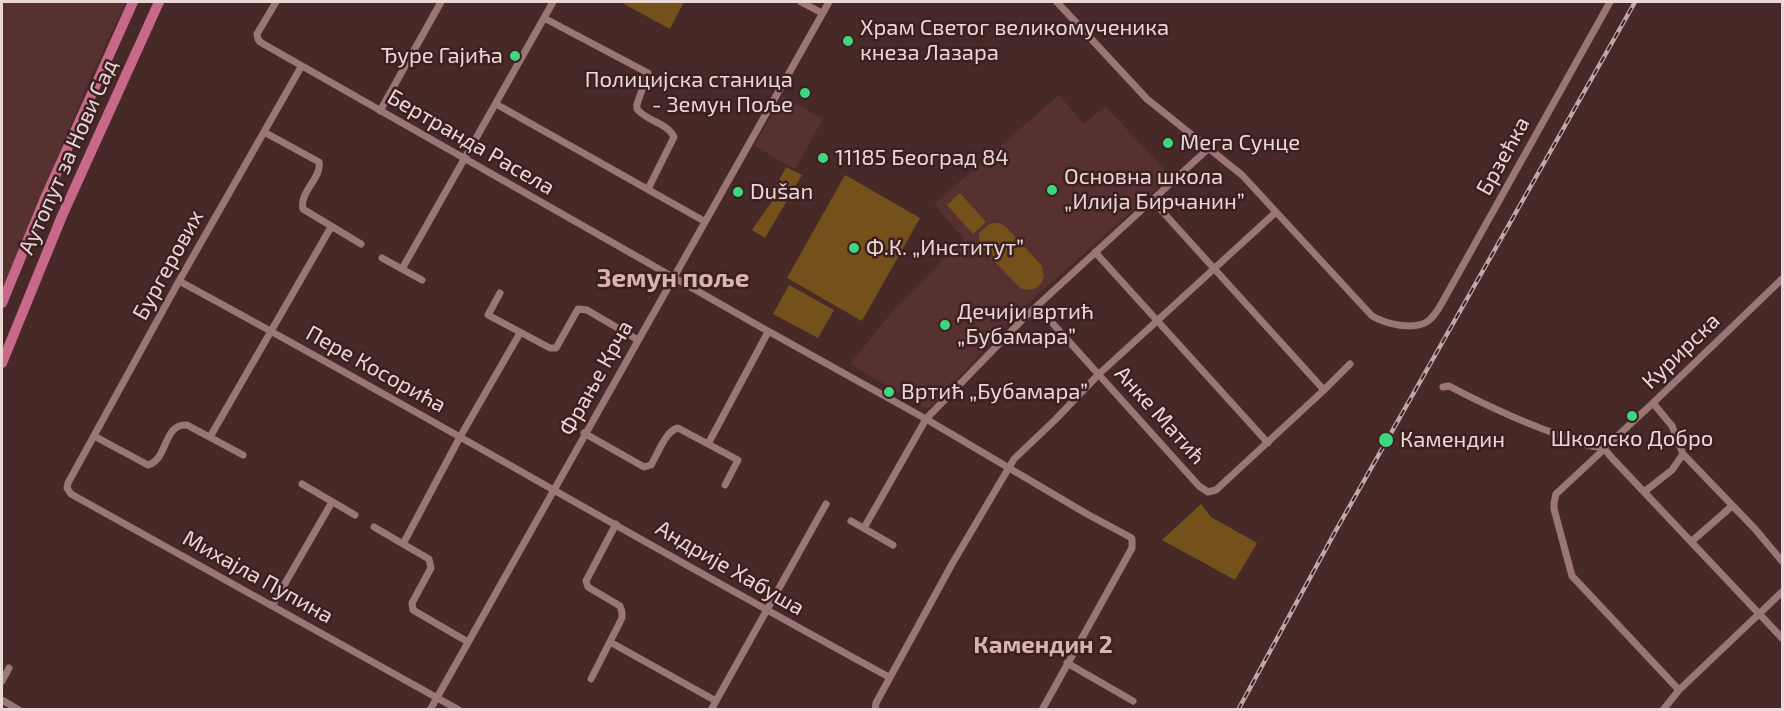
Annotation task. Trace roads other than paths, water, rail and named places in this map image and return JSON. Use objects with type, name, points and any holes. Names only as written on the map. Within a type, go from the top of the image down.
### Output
[{"type":"main road","name":"Аутопут за Нови Сад","points":[[2,303],[46,196],[133,2]]},
{"type":"main road","name":"Аутопут за Нови Сад","points":[[2,363],[62,216],[159,2]]},
{"type":"street","name":"Бертранда Расела","points":[[276,2],[257,34],[261,42],[301,67],[673,276],[768,332],[926,419],[1087,514],[1127,534],[1132,540],[1132,548],[1067,663]]},
{"type":"street","points":[[380,111],[441,2]]},
{"type":"street","points":[[402,269],[553,2]]},
{"type":"street","points":[[801,2],[822,13]]},
{"type":"street","name":"Фрање Крча","points":[[430,710],[829,2]]},
{"type":"street","points":[[875,710],[876,703],[952,564],[1014,459],[1099,374],[1276,212],[1238,171],[1147,99],[1057,2]]},
{"type":"street","name":"Брзећка","points":[[1276,212],[1372,316],[1400,325],[1422,324],[1429,320],[1443,302],[1610,2]]},
{"type":"street","points":[[544,18],[648,73],[637,109],[643,116],[672,132],[674,137],[648,189]]},
{"type":"street","name":"Бургерових","points":[[68,483],[179,281],[301,67]]},
{"type":"street","name":"Бертранда Расела","points":[[496,104],[704,221]]},
{"type":"street","points":[[264,132],[319,162],[319,169],[302,201],[304,211],[361,244]]},
{"type":"street","points":[[864,528],[926,419],[1037,306],[1209,148]]},
{"type":"street","points":[[1152,200],[1324,390]]},
{"type":"street","points":[[210,437],[331,227]]},
{"type":"street","points":[[1095,252],[1268,443],[1350,364]]},
{"type":"street","points":[[382,258],[422,280]]},
{"type":"street","name":"Курирска","points":[[1679,690],[1570,573],[1554,509],[1554,499],[1560,490],[1600,453],[1603,447],[1653,404],[1782,279]]},
{"type":"street","name":"Пере Косорића","points":[[179,281],[554,489]]},
{"type":"street","points":[[500,293],[488,315],[550,348],[556,348],[578,309],[584,308],[638,340]]},
{"type":"street","name":"Анке Матић","points":[[1037,306],[1199,486],[1208,492],[1216,490],[1268,443]]},
{"type":"street","points":[[708,444],[768,332]]},
{"type":"street","points":[[403,544],[460,436],[520,333]]},
{"type":"street","points":[[1443,387],[1449,386],[1540,429],[1591,447],[1603,447],[1782,638]]},
{"type":"street","points":[[1653,404],[1672,426],[1683,454],[1755,529],[1782,561]]},
{"type":"street","points":[[94,436],[148,465],[155,462],[173,430],[178,426],[187,425],[243,454]]},
{"type":"street","points":[[585,433],[644,467],[651,465],[669,433],[678,428],[738,460],[725,485]]},
{"type":"street","points":[[1644,492],[1672,470],[1683,454]]},
{"type":"street","name":"Михајла Пупина","points":[[68,483],[71,494],[459,710]]},
{"type":"street","points":[[302,484],[355,515]]},
{"type":"street","name":"Андрије Хабуша","points":[[554,489],[768,611],[890,677]]},
{"type":"street","points":[[272,606],[332,502]]},
{"type":"street","points":[[711,710],[826,504]]},
{"type":"street","points":[[1691,542],[1732,506]]},
{"type":"street","points":[[851,521],[893,545]]},
{"type":"street","points":[[591,679],[621,618],[622,609],[588,587],[586,580],[616,524]]},
{"type":"street","points":[[374,527],[429,559],[431,568],[412,603],[413,610],[468,642]]},
{"type":"street","points":[[1663,710],[1679,690],[1782,592]]},
{"type":"street","points":[[610,642],[716,701]]},
{"type":"street","points":[[1042,710],[1067,663],[1132,700]]},
{"type":"street","points":[[2,681],[9,668]]},
{"type":"street","points":[[2,700],[19,710]]},
{"type":"railway","points":[[1238,710],[1335,532],[1635,2]]},
{"type":"place","name":"Храм Светог великомученика кнеза Лазара","points":[[848,41]]},
{"type":"place","name":"Ђуре Гајића","points":[[515,56]]},
{"type":"place","name":"Полицијска станица - Земун Поље","points":[[805,93]]},
{"type":"place","name":"Мега Сунце","points":[[1168,143]]},
{"type":"place","name":"11185 Београд 84","points":[[823,158]]},
{"type":"place","name":"Основна школа „Илија Бирчанин”","points":[[1052,190]]},
{"type":"place","name":"Dušan","points":[[738,192]]},
{"type":"place","name":"Ф.К. „Институт”","points":[[854,248]]},
{"type":"place","name":"Дечији вртић „Бубамара”","points":[[945,325]]},
{"type":"place","name":"Вртић „Бубамара”","points":[[889,392]]},
{"type":"place","name":"Школско Добро","points":[[1632,416]]},
{"type":"place","name":"Камендин","points":[[1386,440]]},
{"type":"district","name":"Земун поље","points":[[673,278]]},
{"type":"district","name":"Камендин 2","points":[[1043,645]]}]
